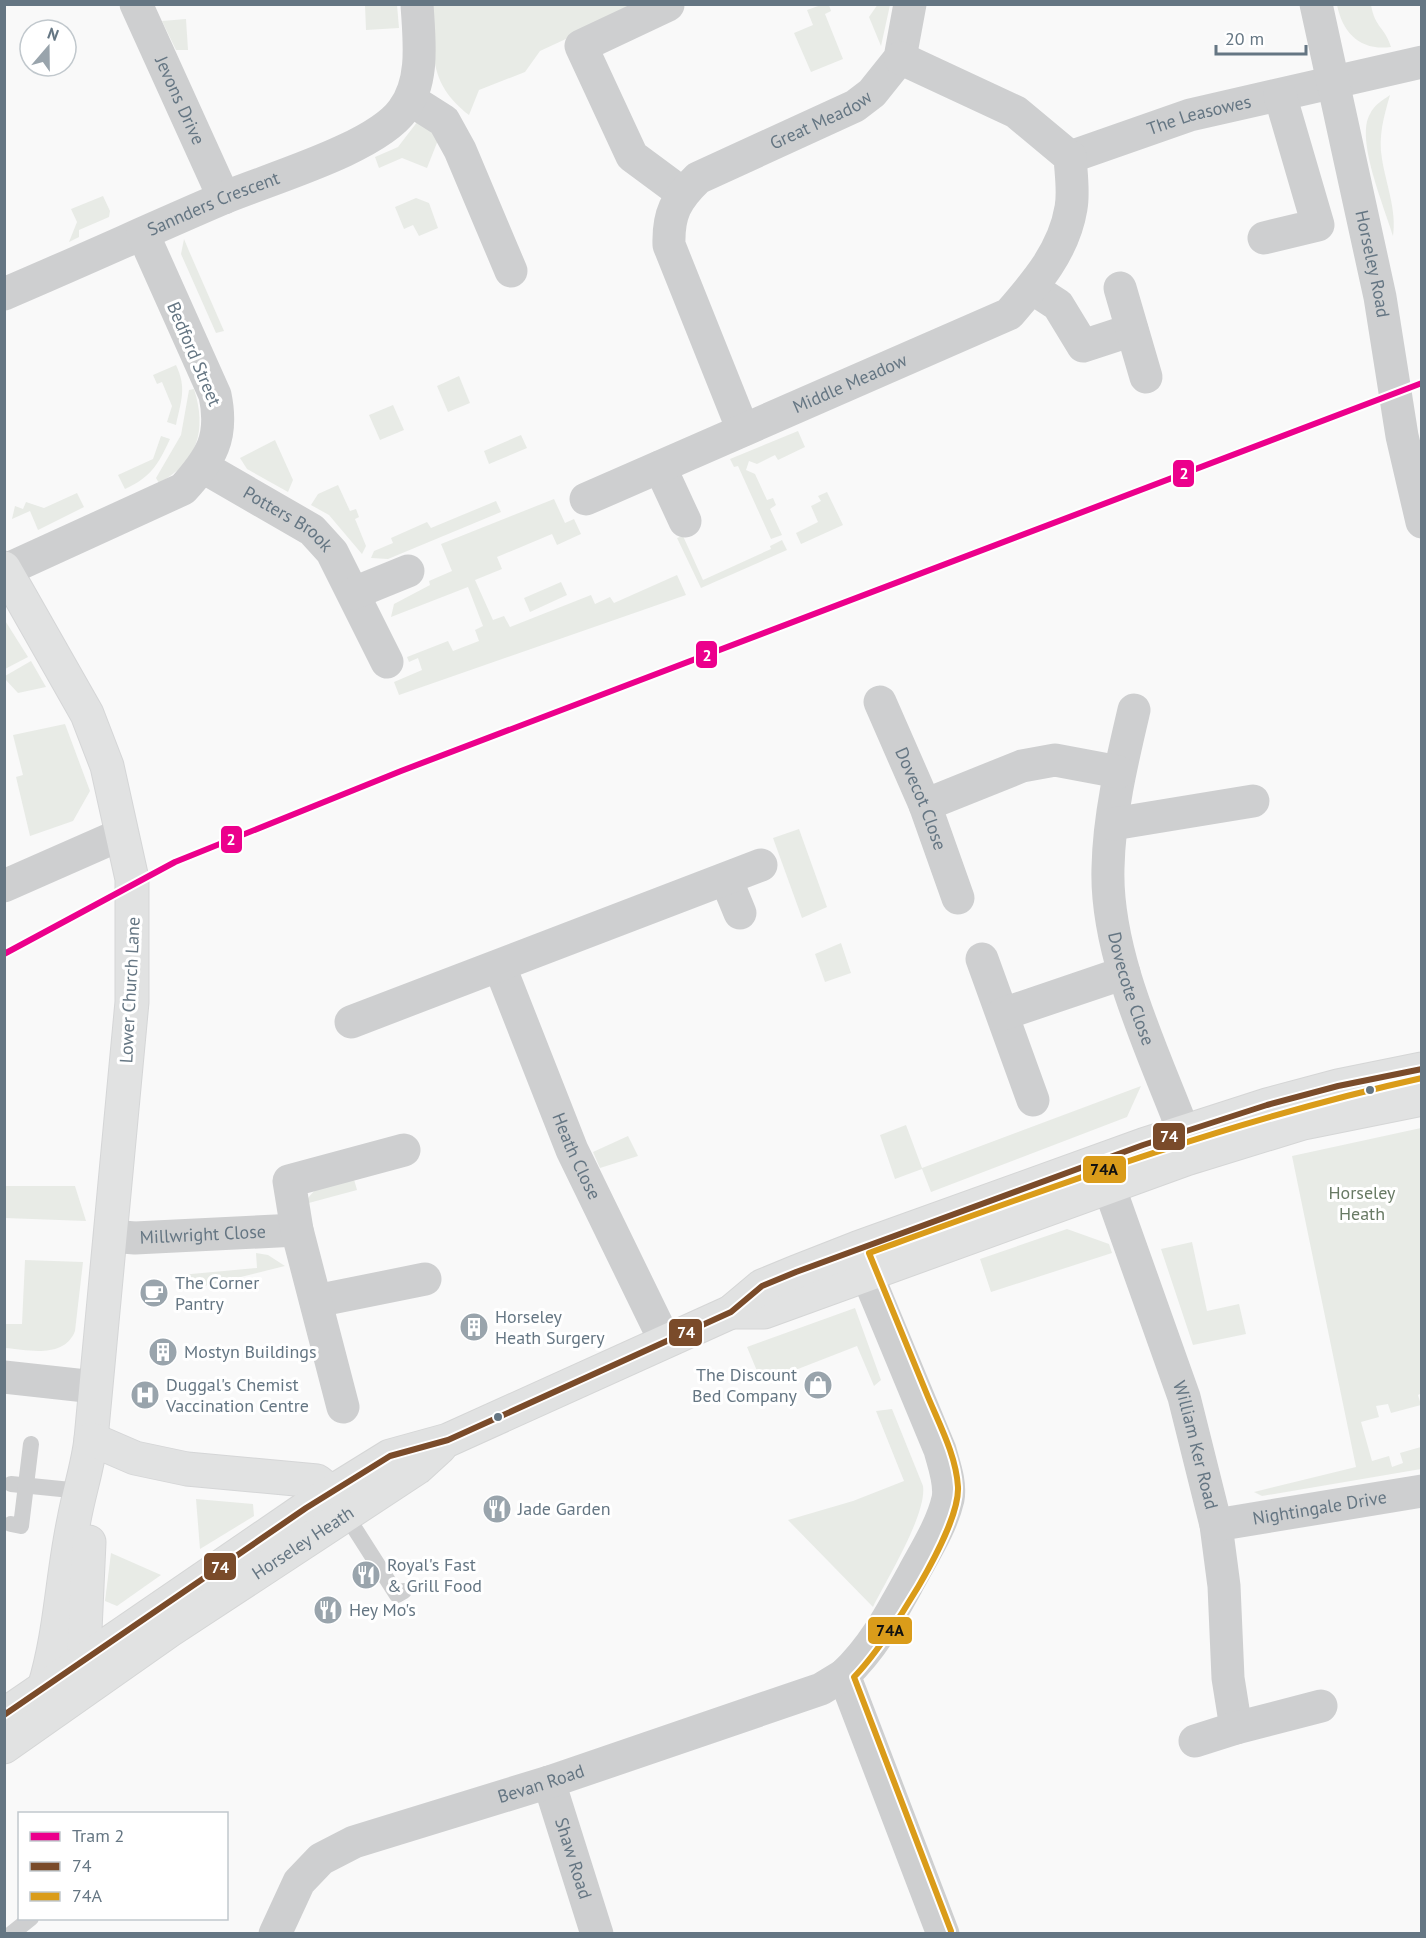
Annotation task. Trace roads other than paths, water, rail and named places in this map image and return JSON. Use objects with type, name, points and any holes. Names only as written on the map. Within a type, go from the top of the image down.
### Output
[{"type":"main road","name":"Lower Church Lane","points":[[5,569],[87,714],[107,766],[130,870],[134,908],[132,1002],[87,1466]]},
{"type":"main road","name":"Horseley Heath","points":[[58,1698],[338,1503],[390,1456],[448,1440],[731,1312],[762,1286],[796,1272],[862,1261],[1188,1144],[1338,1086],[1422,1069]]},
{"type":"main road","name":"Horseley Heath","points":[[1188,1144],[1263,1136],[1303,1123],[1422,1099]]},
{"type":"main road","name":"Horseley Heath","points":[[731,1312],[764,1312],[862,1261],[1028,1187],[1105,1174]]},
{"type":"main road","name":"Horseley Heath","points":[[82,1661],[338,1503],[417,1468],[448,1440]]},
{"type":"main road","name":"Horseley Heath","points":[[87,1466],[135,1458],[187,1469],[317,1481],[338,1503]]},
{"type":"main road","points":[[4,1747],[83,1675],[89,1542],[87,1466]]},
{"type":"main road","points":[[58,1698],[54,1656],[74,1518],[87,1466]]},
{"type":"main road","points":[[4,1715],[58,1698]]},
{"type":"street","name":"Jevons Drive","points":[[136,4],[224,198]]},
{"type":"street","name":"Sannders Crescent","points":[[4,294],[375,135],[390,126],[411,100],[419,68],[417,4]]},
{"type":"street","name":"Great Meadow","points":[[743,429],[669,245],[668,221],[682,193],[698,178],[855,106],[872,93],[900,58],[910,4]]},
{"type":"street","name":"Horseley Road","points":[[1316,4],[1380,297],[1381,316],[1402,436],[1422,522]]},
{"type":"street","points":[[668,5],[581,46],[632,156],[682,193]]},
{"type":"street","points":[[900,58],[1016,112],[1070,158]]},
{"type":"street","name":"The Leasowes","points":[[1070,158],[1190,114],[1422,62]]},
{"type":"street","points":[[1264,238],[1318,225],[1280,95]]},
{"type":"street","points":[[411,100],[444,121],[460,150],[511,271]]},
{"type":"street","name":"Middle Meadow","points":[[586,499],[1009,314],[1032,288],[1061,243],[1071,207],[1070,158]]},
{"type":"street","name":"Bedford Street","points":[[5,569],[183,489],[203,467],[215,446],[219,415],[215,395],[142,234]]},
{"type":"street","points":[[1032,288],[1058,305],[1083,345],[1132,330]]},
{"type":"street","points":[[1120,288],[1146,377]]},
{"type":"street","name":"Potters Brook","points":[[203,467],[312,530],[332,552],[387,662]]},
{"type":"street","points":[[660,467],[686,521]]},
{"type":"street","points":[[354,593],[408,571]]},
{"type":"street","name":"Dovecot Close","points":[[880,702],[925,805],[958,898]]},
{"type":"street","name":"Dovecote Close","points":[[1134,710],[1119,772],[1108,869],[1113,924],[1124,973],[1188,1144]]},
{"type":"street","points":[[925,805],[1022,766],[1055,760],[1119,772]]},
{"type":"street","points":[[1113,824],[1253,801]]},
{"type":"street","points":[[4,886],[122,834]]},
{"type":"street","points":[[351,1022],[500,967],[761,865]]},
{"type":"street","points":[[726,879],[740,913]]},
{"type":"street","points":[[982,959],[1033,1100]]},
{"type":"street","name":"Heath Close","points":[[500,967],[572,1150],[665,1341]]},
{"type":"street","points":[[1003,1014],[1124,973]]},
{"type":"street","points":[[343,1407],[297,1230],[289,1181],[404,1150]]},
{"type":"street","name":"William Ker Road","points":[[1105,1174],[1184,1397],[1216,1525],[1224,1586],[1228,1678],[1236,1728]]},
{"type":"street","name":"Millwright Close","points":[[110,1236],[135,1238],[297,1230]]},
{"type":"street","name":"Bevan Road","points":[[275,1934],[300,1882],[321,1859],[354,1842],[549,1782],[821,1689],[844,1675],[863,1658],[878,1637],[931,1542],[949,1497],[948,1479],[940,1450],[862,1261]]},
{"type":"street","points":[[316,1301],[425,1279]]},
{"type":"street","points":[[4,1377],[95,1387]]},
{"type":"street","name":"Nightingale Drive","points":[[1216,1525],[1422,1491]]},
{"type":"street","points":[[844,1675],[943,1934]]},
{"type":"street","points":[[1194,1741],[1321,1706]]},
{"type":"street","name":"Shaw Road","points":[[549,1782],[597,1934]]},
{"type":"lane","points":[[11,1524],[21,1526],[19,1485],[31,1443]]},
{"type":"lane","points":[[19,1485],[87,1466]]},
{"type":"lane","points":[[338,1503],[397,1595],[404,1591]]},
{"type":"lane","points":[[11,1934],[28,1920]]},
{"type":"tram line","name":"2","points":[[4,954],[175,862],[401,771],[1422,383]]},
{"type":"place","name":"The Corner Pantry","points":[[154,1293]]},
{"type":"place","name":"Horseley Heath Surgery","points":[[474,1327]]},
{"type":"place","name":"Mostyn Buildings","points":[[163,1352]]},
{"type":"place","name":"The Discount Bed Company","points":[[818,1385]]},
{"type":"place","name":"Duggal's Chemist Vaccination Centre","points":[[145,1395]]},
{"type":"place","name":"Jade Garden","points":[[497,1509]]},
{"type":"place","name":"Royal's Fast & Grill Food","points":[[366,1575]]},
{"type":"place","name":"Hey Mo's","points":[[328,1610]]}]
